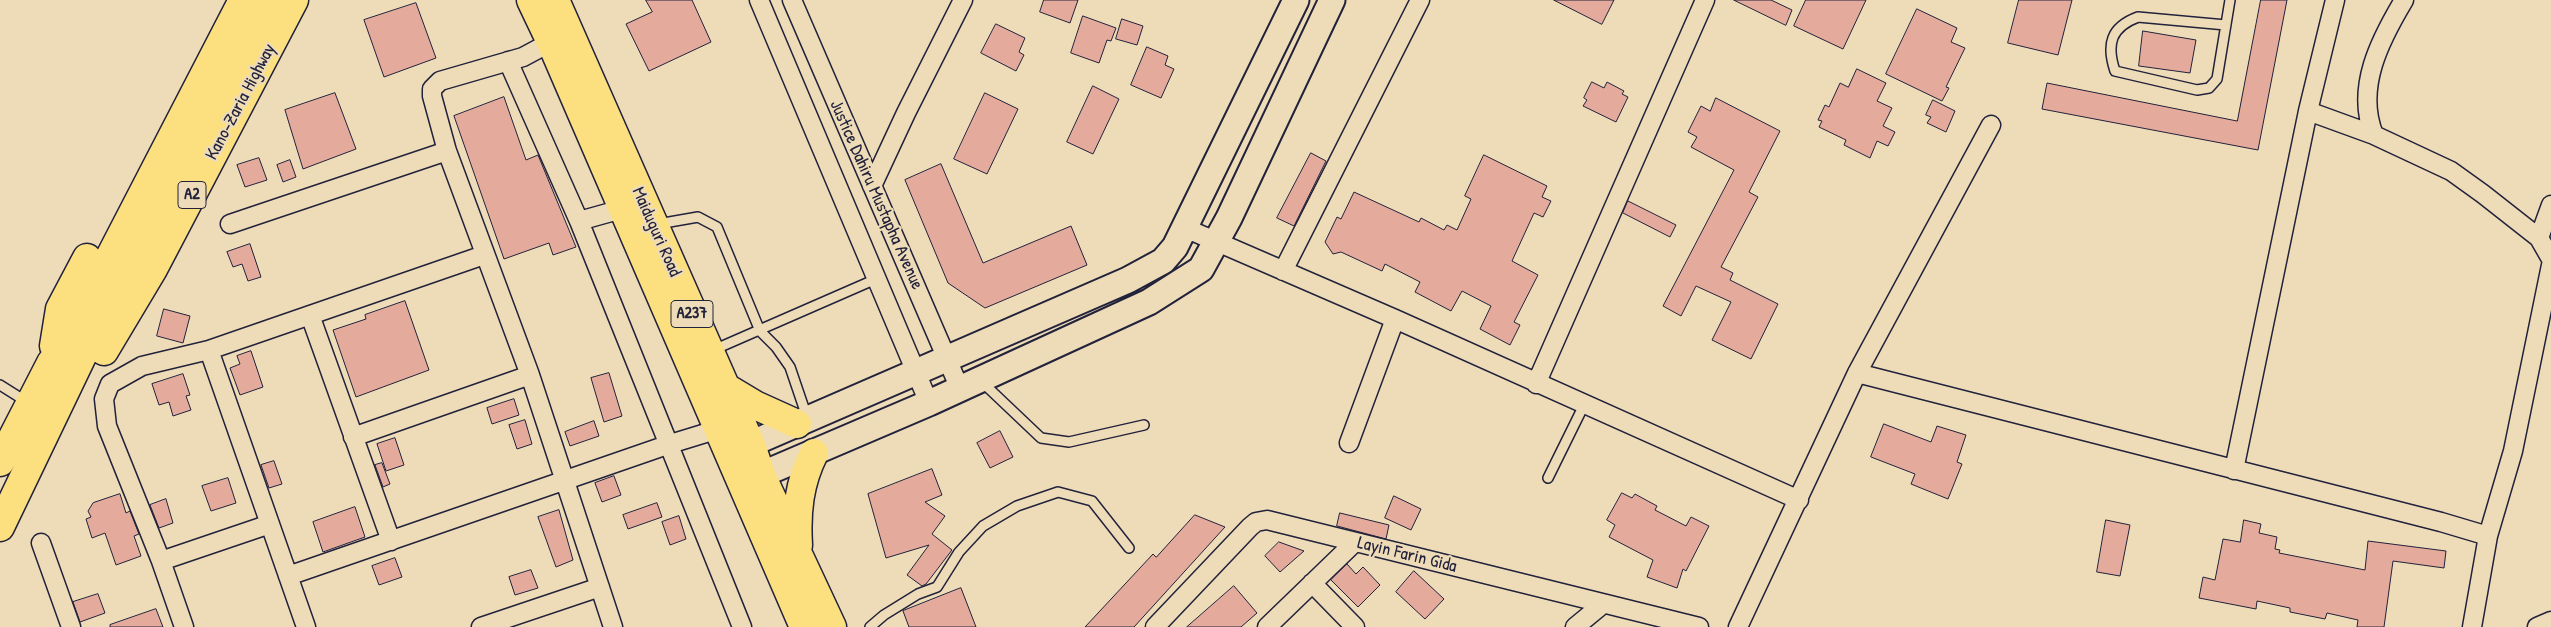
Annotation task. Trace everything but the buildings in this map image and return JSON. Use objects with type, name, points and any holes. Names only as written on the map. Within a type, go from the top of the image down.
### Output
[{"type":"highway","name":"Kano-Zaria Highway","points":[[0,527],[68,359],[60,309],[222,0]]},
{"type":"highway","name":"A2","points":[[68,359],[243,0]]},
{"type":"highway","name":"A2","points":[[68,359],[269,0]]},
{"type":"highway","name":"Kano-Zaria Highway","points":[[0,462],[30,404],[68,359],[99,358],[153,269],[294,0]]},
{"type":"highway","name":"Maiduguri Road","points":[[537,2],[551,42],[622,209],[719,429],[740,449]]},
{"type":"highway","name":"Maiduguri Road","points":[[537,2],[653,226],[725,387],[740,449],[804,627]]},
{"type":"highway","points":[[725,387],[755,405],[802,422]]},
{"type":"highway","points":[[798,557],[796,515],[801,485],[814,453]]},
{"type":"highway","name":"Maiduguri Road","points":[[752,479],[798,557],[832,627]]},
{"type":"street","points":[[759,0],[930,403]]},
{"type":"street","name":"Justice Dahiru Mustapha Avenue","points":[[792,0],[947,358],[970,385]]},
{"type":"street","points":[[872,186],[906,113],[963,0]]},
{"type":"street","points":[[740,449],[1128,280],[1163,261],[1175,247],[1185,228],[1296,0]]},
{"type":"street","points":[[752,479],[970,385],[1174,288],[1201,269],[1216,242],[1332,0]]},
{"type":"street","points":[[1282,271],[1420,0]]},
{"type":"street","points":[[1536,384],[1705,0]]},
{"type":"street","points":[[2234,470],[2308,111],[2334,0]]},
{"type":"street","points":[[2374,135],[2368,121],[2366,100],[2373,61],[2404,0]]},
{"type":"street","points":[[551,42],[523,57],[440,81],[434,85],[432,96],[447,151],[530,375],[613,627]]},
{"type":"street","points":[[508,61],[579,221],[742,627]]},
{"type":"street","points":[[2308,111],[2374,135],[2451,171],[2539,238],[2551,258]]},
{"type":"street","points":[[1738,627],[1857,373],[1991,125]]},
{"type":"street","points":[[230,224],[447,151]]},
{"type":"street","points":[[2539,238],[2551,205]]},
{"type":"street","points":[[579,221],[622,209]]},
{"type":"street","points":[[1185,228],[1395,318],[1536,384],[1799,500]]},
{"type":"street","points":[[184,627],[161,561],[107,426],[104,399],[110,384],[134,370],[209,350],[484,255]]},
{"type":"street","points":[[2472,627],[2488,536],[2513,451],[2551,264]]},
{"type":"street","points":[[310,315],[390,541]]},
{"type":"street","points":[[1349,443],[1395,318]]},
{"type":"street","points":[[209,350],[306,627]]},
{"type":"street","points":[[1857,373],[2488,536]]},
{"type":"street","points":[[353,437],[530,375]]},
{"type":"street","points":[[288,576],[670,444],[719,429]]},
{"type":"street","name":"Layin Farin Gida","points":[[1155,627],[1256,522],[1267,520],[1699,627]]},
{"type":"street","points":[[161,561],[270,524]]},
{"type":"street","points":[[1267,627],[1355,542]]},
{"type":"street","points":[[41,543],[71,627]]},
{"type":"street","points":[[1312,583],[1355,627]]},
{"type":"street","points":[[481,627],[600,587]]},
{"type":"street","points":[[1575,627],[1603,604]]},
{"type":"street","points":[[2537,627],[2551,621]]},
{"type":"lane","points":[[2226,25],[2138,17],[2126,22],[2116,30],[2110,47],[2111,60],[2116,71],[2197,90],[2209,88],[2217,79],[2226,25],[2230,0]]},
{"type":"lane","points":[[653,226],[698,218],[717,227],[760,331],[776,347],[790,367],[802,422]]},
{"type":"lane","points":[[709,352],[876,279]]},
{"type":"lane","points":[[0,384],[30,404]]},
{"type":"lane","points":[[970,385],[1041,438],[1069,442],[1144,425]]},
{"type":"lane","points":[[1548,478],[1584,405]]},
{"type":"lane","points":[[870,627],[884,615],[918,594],[937,587],[959,552],[983,526],[1017,506],[1058,492],[1092,501],[1129,548]]}]
